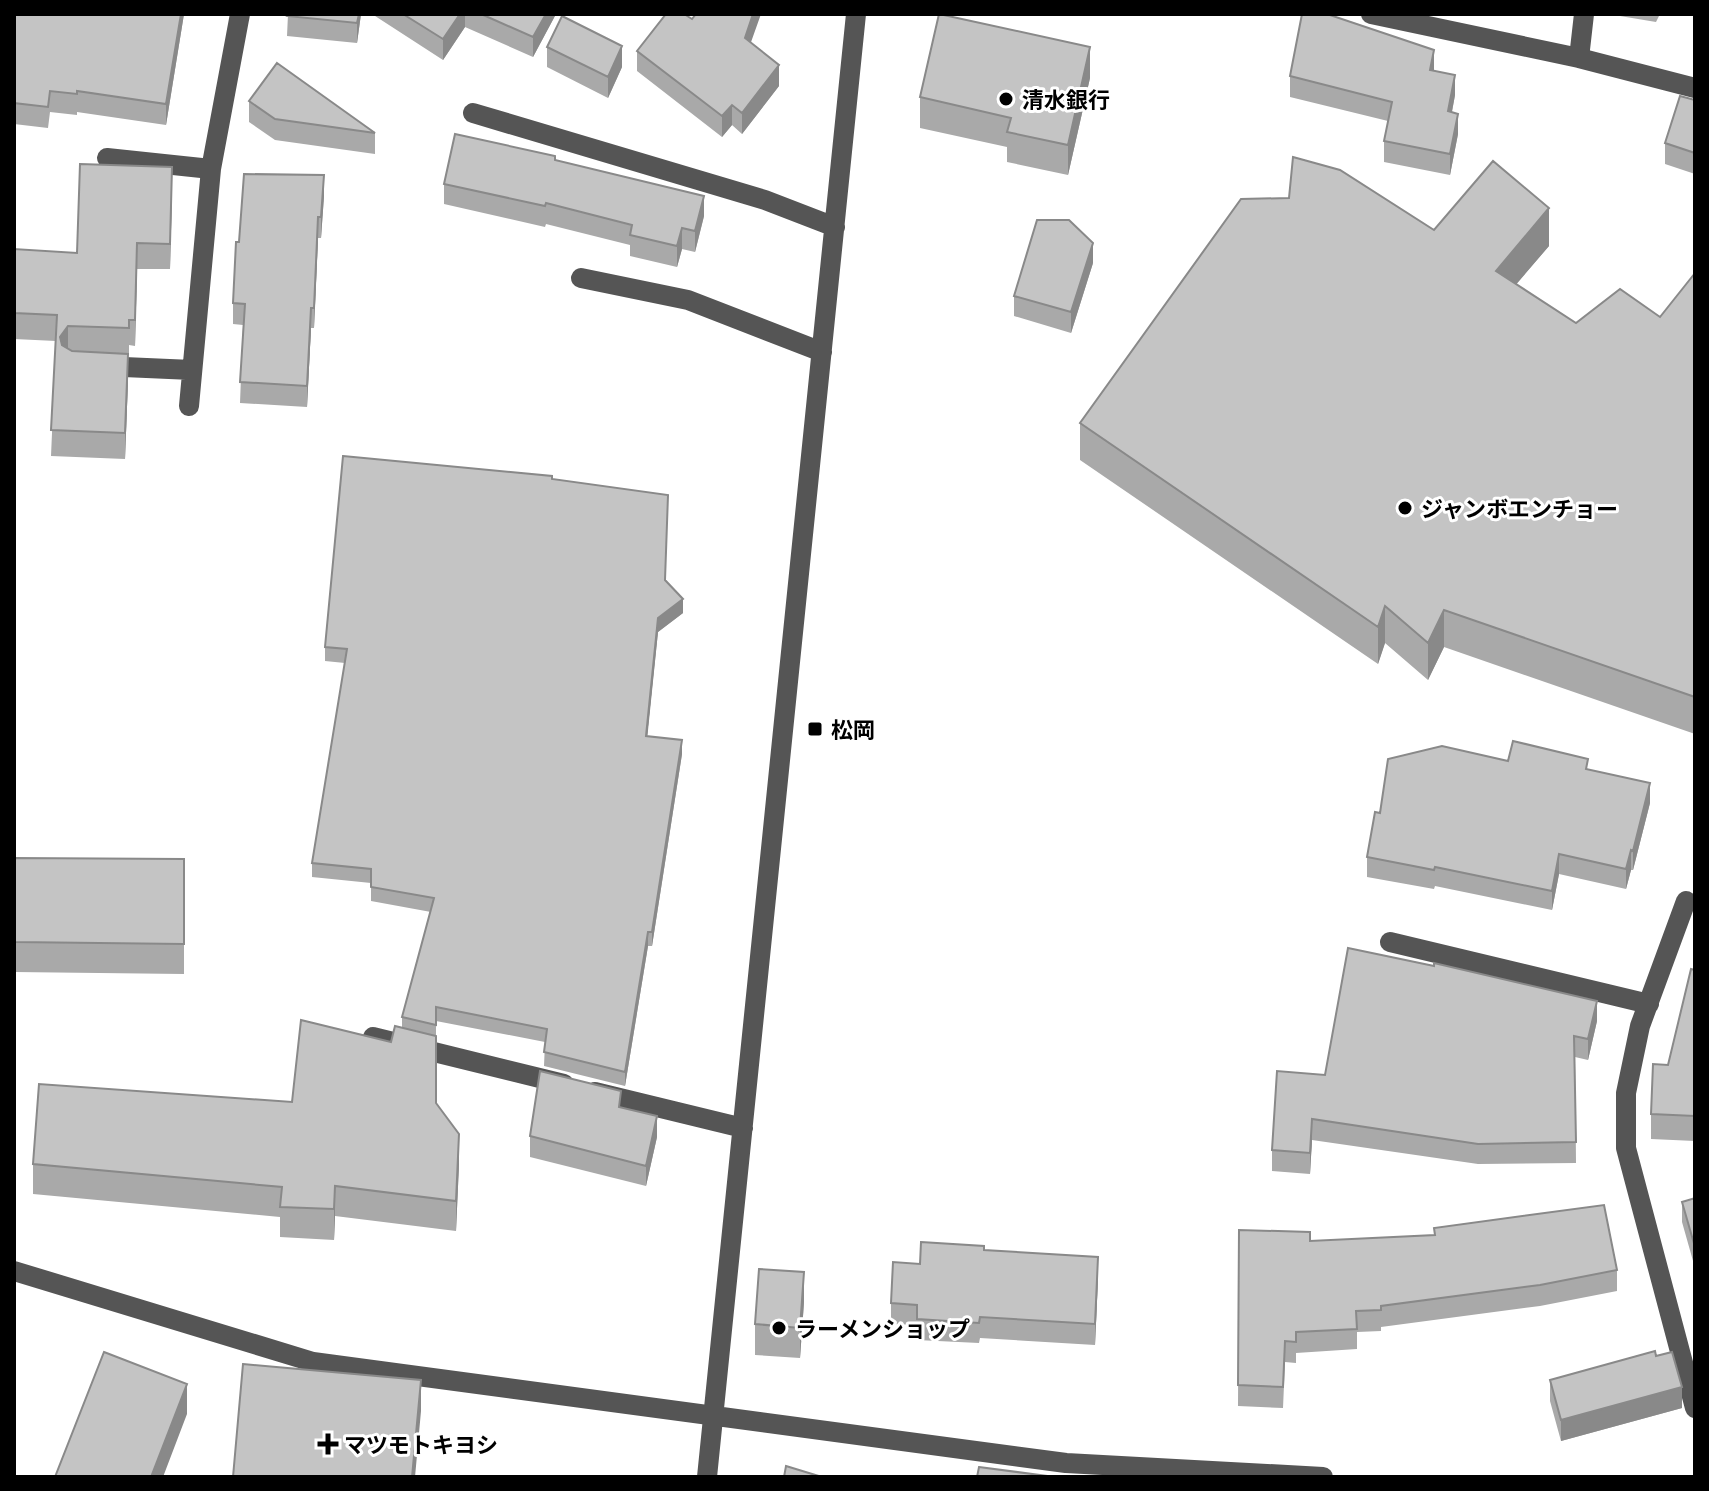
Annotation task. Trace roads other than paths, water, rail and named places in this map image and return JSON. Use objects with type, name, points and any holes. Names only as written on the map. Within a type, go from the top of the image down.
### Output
[{"type":"street","points":[[189,406],[211,169],[240,14]]},
{"type":"street","points":[[707,1477],[856,14]]},
{"type":"street","points":[[1371,14],[1579,58],[1695,88]]},
{"type":"street","points":[[1579,58],[1584,14]]},
{"type":"street","points":[[473,113],[765,200],[835,227]]},
{"type":"street","points":[[107,158],[211,169]]},
{"type":"street","points":[[581,278],[688,300],[822,352]]},
{"type":"street","points":[[88,365],[192,370]]},
{"type":"street","points":[[1686,901],[1640,1026],[1626,1093],[1626,1148],[1695,1408]]},
{"type":"street","points":[[1390,942],[1649,1004]]},
{"type":"street","points":[[373,1037],[743,1128]]},
{"type":"street","points":[[14,1271],[313,1362],[1066,1463],[1323,1477]]},
{"type":"place","name":"清水銀行","points":[[1006,99]]},
{"type":"place","name":"ジャンボエンチョー","points":[[1405,508]]},
{"type":"place","name":"松岡","points":[[815,729]]},
{"type":"place","name":"ラーメンショップ","points":[[779,1328]]},
{"type":"place","name":"マツモトキヨシ","points":[[328,1444]]}]
